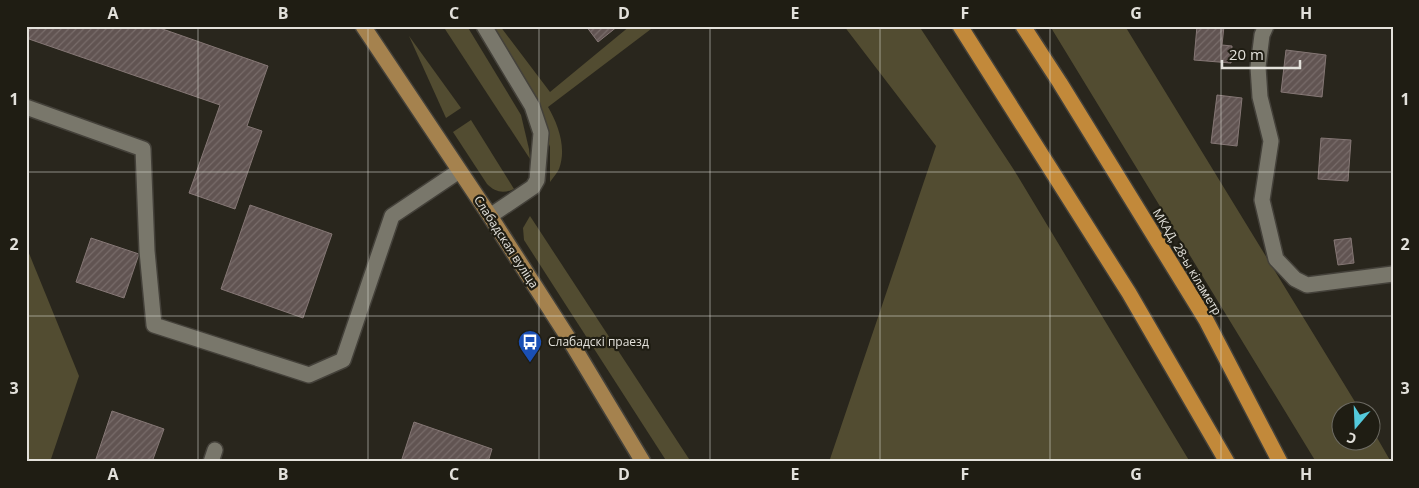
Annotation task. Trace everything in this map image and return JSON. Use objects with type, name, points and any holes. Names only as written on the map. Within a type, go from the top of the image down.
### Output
[{"type":"highway","points":[[960,26],[1129,293],[1227,462]]},
{"type":"highway","name":"МКАД, 28-ы кіламетр","points":[[1023,26],[1206,320],[1280,462]]},
{"type":"main road","name":"Слабадская вуліца","points":[[364,26],[569,339],[643,462]]},
{"type":"street","points":[[484,26],[532,106],[541,133],[537,180],[533,187],[490,216]]},
{"type":"street","points":[[1266,26],[1262,35],[1258,67],[1260,97],[1271,141],[1262,200],[1269,237],[1276,259],[1295,279],[1307,285],[1393,274]]},
{"type":"street","points":[[26,108],[144,148],[147,251],[154,325],[309,375],[343,360],[392,216],[459,171]]},
{"type":"shaded area","points":[[443,26],[467,26],[521,115],[530,159]]},
{"type":"shaded area","points":[[493,26],[500,26],[550,92],[630,26],[655,26],[548,107],[558,129],[562,145],[559,169],[550,182],[550,147],[542,124]]},
{"type":"shaded area","points":[[844,26],[919,26],[1014,170],[1190,462],[829,462],[936,146]]},
{"type":"shaded area","points":[[1050,26],[1125,26],[1354,400],[1332,400],[1332,450],[1382,450],[1382,446],[1391,462],[1316,462]]},
{"type":"shaded area","points":[[409,36],[461,108],[446,118]]},
{"type":"shaded area","points":[[471,120],[514,189],[499,191],[487,184],[453,132]]},
{"type":"shaded area","points":[[530,216],[691,462],[667,462],[524,240],[523,228]]},
{"type":"shaded area","points":[[26,246],[79,376],[50,462],[26,462]]},
{"type":"building","points":[[26,26],[154,26],[268,66],[247,126],[262,131],[235,209],[189,193],[220,105],[26,38]]},
{"type":"building","points":[[586,26],[618,26],[598,42]]},
{"type":"building","points":[[1197,26],[1224,26],[1222,45],[1232,46],[1231,63],[1194,60]]},
{"type":"building","points":[[1286,50],[1326,55],[1322,97],[1281,92]]},
{"type":"building","points":[[1217,95],[1242,98],[1237,146],[1211,143]]},
{"type":"building","points":[[1321,138],[1351,140],[1348,181],[1318,179]]},
{"type":"building","points":[[250,205],[332,234],[303,318],[221,289]]},
{"type":"building","points":[[91,238],[139,254],[124,298],[76,282]]},
{"type":"building","points":[[1351,238],[1354,263],[1338,265],[1334,240]]},
{"type":"building","points":[[112,411],[164,429],[152,462],[95,462]]},
{"type":"building","points":[[414,422],[492,449],[488,462],[401,462]]},
{"type":"place","name":"Слабадскі праезд","points":[[530,363]]}]
